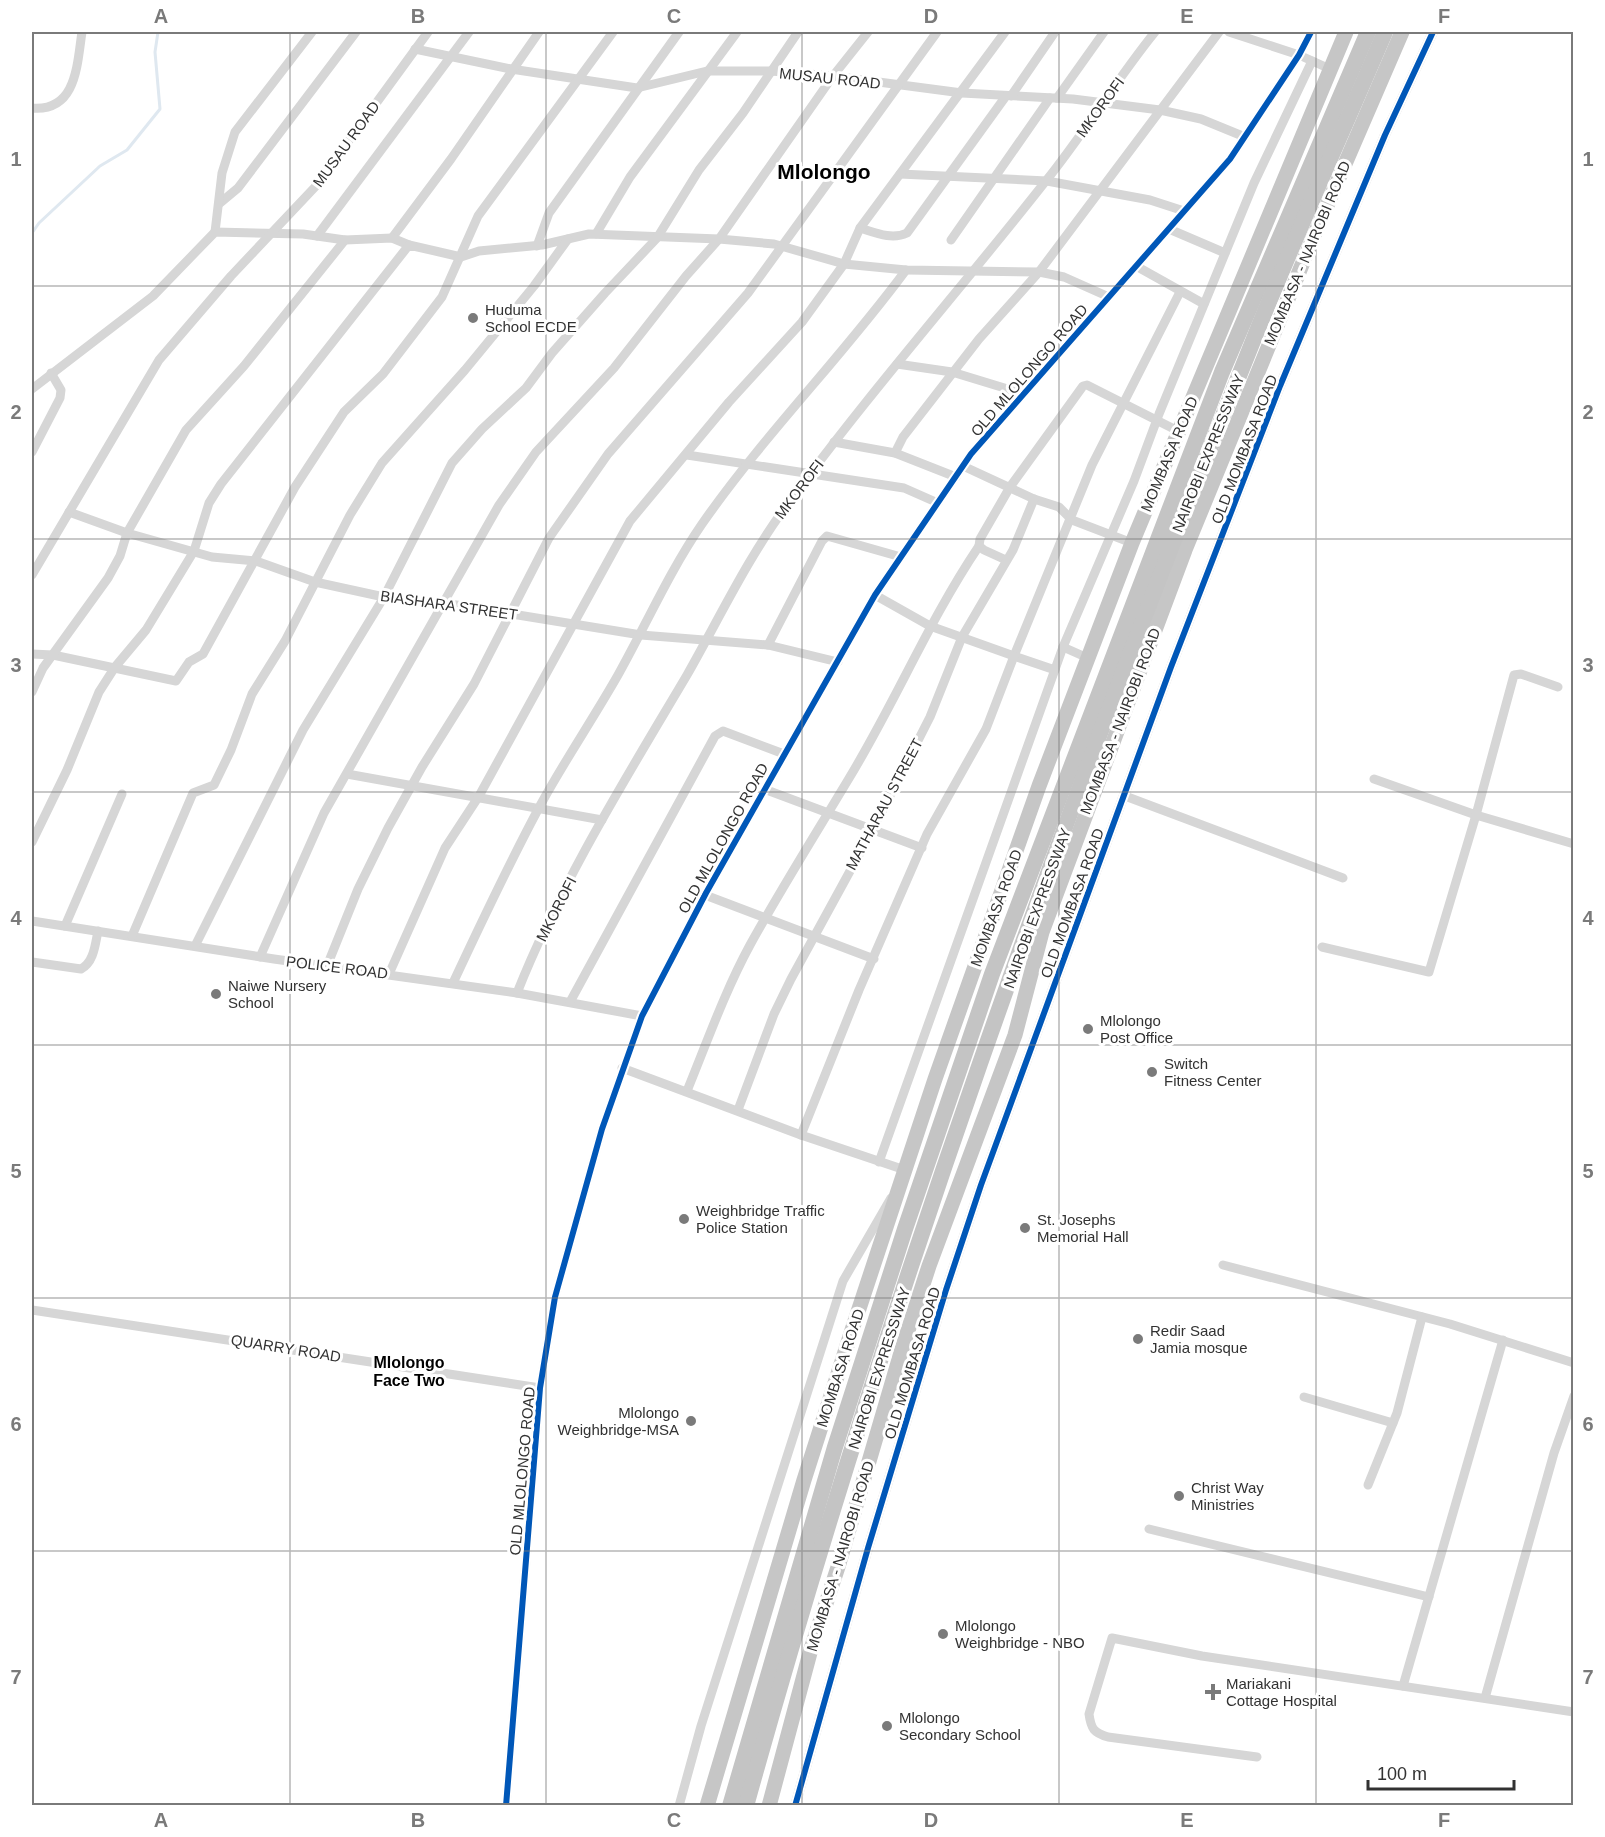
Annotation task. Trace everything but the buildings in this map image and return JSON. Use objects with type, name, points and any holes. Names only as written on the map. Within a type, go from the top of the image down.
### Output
[{"type":"highway","name":"MOMBASA ROAD","points":[[707,1806],[804,1480],[902,1177],[1039,786],[1178,430],[1346,32]]},
{"type":"highway","name":"NAIROBI EXPRESSWAY","points":[[730,1806],[835,1447],[905,1229],[992,974],[1222,372],[1368,32]]},
{"type":"highway","name":"NAIROBI EXPRESSWAY","points":[[746,1806],[788,1656],[887,1341],[1030,923],[1130,653],[1256,332],[1386,32]]},
{"type":"highway","name":"MOMBASA - NAIROBI ROAD","points":[[769,1806],[811,1649],[838,1567],[902,1349],[929,1266],[1015,1035],[1046,921],[1185,550],[1313,238],[1402,32]]},
{"type":"street","points":[[32,108],[42,109],[60,100],[73,87],[82,32]]},
{"type":"street","points":[[32,389],[153,296],[215,232],[222,173],[235,132],[312,32]]},
{"type":"street","points":[[220,203],[238,188],[356,32]]},
{"type":"street","name":"MUSAU ROAD","points":[[32,575],[159,360],[231,276],[315,187],[428,32]]},
{"type":"street","points":[[317,236],[469,32]]},
{"type":"street","points":[[392,238],[451,159],[538,32]]},
{"type":"street","points":[[32,654],[53,655],[178,680],[186,666],[203,654],[295,487],[344,411],[383,374],[442,297],[478,216],[613,32]]},
{"type":"street","points":[[537,246],[549,213],[679,32]]},
{"type":"street","points":[[596,234],[630,177],[736,32]]},
{"type":"street","points":[[195,946],[303,730],[384,597],[452,463],[482,429],[526,388],[552,353],[604,292],[657,238],[699,170],[798,32]]},
{"type":"street","points":[[260,957],[324,813],[499,505],[536,452],[614,368],[686,276],[719,239],[833,76],[868,32]]},
{"type":"street","points":[[327,966],[358,889],[411,786],[474,684],[549,538],[608,454],[748,293],[937,32]]},
{"type":"street","points":[[389,974],[445,848],[479,796],[630,521],[729,402],[802,322],[844,264],[860,228],[1005,32]]},
{"type":"street","points":[[860,228],[889,236],[900,237],[907,233],[1055,32]]},
{"type":"street","points":[[951,240],[1104,32]]},
{"type":"street","name":"MKOROFI","points":[[517,993],[530,960],[602,820],[707,640],[744,567],[810,473],[1047,180],[1155,32]]},
{"type":"street","points":[[895,453],[903,437],[952,372],[1039,272],[1219,32]]},
{"type":"street","points":[[1229,32],[1330,69]]},
{"type":"street","name":"OLD MLOLONGO ROAD","points":[[506,1806],[540,1388],[555,1297],[602,1129],[642,1016],[705,895],[783,754],[875,595],[963,466],[1024,393],[1230,159],[1299,56],[1311,32]]},
{"type":"street","name":"OLD MOMBASA ROAD","points":[[795,1806],[946,1290],[981,1185],[1280,386],[1380,145],[1433,32]]},
{"type":"street","name":"MUSAU ROAD","points":[[415,49],[511,69],[637,88],[707,71],[771,71],[833,76],[962,93],[1054,98],[1160,110],[1201,119],[1245,137]]},
{"type":"street","points":[[879,1162],[1063,647],[1134,481],[1254,183],[1312,61]]},
{"type":"street","points":[[900,174],[996,180],[1047,180],[1150,200],[1184,212]]},
{"type":"street","points":[[1169,229],[1225,253]]},
{"type":"street","points":[[215,232],[317,236],[345,240],[392,238],[447,256],[461,257],[479,251],[537,246],[596,234],[719,239],[783,246],[844,264],[906,270],[1039,272],[1064,277],[1109,297]]},
{"type":"street","points":[[132,936],[193,793],[214,784],[231,750],[252,694],[350,515],[382,463],[465,370],[534,286],[568,239]]},
{"type":"street","points":[[32,692],[53,655],[108,578],[120,556],[128,532],[186,430],[244,366],[345,240]]},
{"type":"street","points":[[32,842],[67,770],[99,692],[115,667],[146,630],[194,551],[209,503],[221,484],[410,245]]},
{"type":"street","points":[[1136,266],[1204,304]]},
{"type":"street","points":[[453,983],[497,887],[540,808],[641,635],[668,580],[694,536],[744,466],[843,346],[873,315],[906,270]]},
{"type":"street","points":[[801,1135],[938,811],[986,729],[1092,465],[1180,292]]},
{"type":"street","points":[[897,364],[952,372],[1024,393]]},
{"type":"street","points":[[32,452],[60,398],[61,390],[51,373]]},
{"type":"street","points":[[687,1091],[736,973],[826,814],[848,781],[912,666],[930,626],[980,546],[980,539],[1010,487],[1083,386],[1087,385],[1156,422],[1178,430]]},
{"type":"street","points":[[834,442],[895,453],[956,477]]},
{"type":"street","points":[[687,455],[744,466],[810,473],[904,488],[938,503]]},
{"type":"street","points":[[963,466],[1034,500],[1059,507],[1072,519],[1132,543]]},
{"type":"street","name":"MATHARAU STREET","points":[[738,1110],[774,1014],[930,717],[962,637],[1006,560],[1034,500]]},
{"type":"street","name":"BIASHARA STREET","points":[[69,512],[128,532],[226,560],[256,561],[315,582],[384,597],[444,603],[641,635],[768,645],[838,662]]},
{"type":"street","points":[[768,645],[827,536],[901,557]]},
{"type":"street","points":[[980,546],[1006,560]]},
{"type":"street","points":[[875,595],[930,626],[1055,670]]},
{"type":"street","points":[[1063,647],[1090,659]]},
{"type":"street","points":[[1322,947],[1430,972],[1514,675],[1521,674],[1558,687]]},
{"type":"street","points":[[570,1002],[715,736],[723,731],[736,734],[783,754]]},
{"type":"street","points":[[347,774],[602,820]]},
{"type":"street","points":[[1374,779],[1476,815],[1574,844]]},
{"type":"street","points":[[764,789],[922,848]]},
{"type":"street","points":[[65,926],[122,794]]},
{"type":"street","points":[[1125,796],[1343,878]]},
{"type":"street","points":[[705,895],[874,959]]},
{"type":"street","name":"POLICE ROAD","points":[[32,921],[260,957],[453,983],[642,1016]]},
{"type":"street","points":[[32,962],[81,969],[91,958],[98,931]]},
{"type":"street","points":[[622,1068],[879,1162],[902,1177],[843,1281],[701,1726],[679,1806]]},
{"type":"street","points":[[1223,1265],[1422,1317],[1573,1360]]},
{"type":"street","name":"QUARRY ROAD","points":[[32,1310],[540,1388]]},
{"type":"street","points":[[1368,1485],[1393,1423],[1422,1317]]},
{"type":"street","points":[[1403,1686],[1503,1340]]},
{"type":"street","points":[[1485,1698],[1554,1453],[1574,1396]]},
{"type":"street","points":[[1304,1398],[1393,1423]]},
{"type":"street","points":[[1149,1529],[1429,1598]]},
{"type":"street","points":[[1257,1757],[1108,1737],[1096,1733],[1091,1727],[1089,1714],[1112,1638],[1202,1656],[1574,1712]]},
{"type":"waterway","points":[[32,233],[39,223],[100,166],[127,150],[160,109],[155,52],[158,32]]},
{"type":"cycle path","points":[[506,1806],[540,1388],[555,1297],[602,1129],[642,1016],[706,893],[875,595],[971,454],[1230,159],[1299,55],[1311,32]]},
{"type":"cycle path","points":[[795,1806],[868,1548],[946,1290],[981,1185],[1171,667],[1280,386],[1385,135],[1433,32]]},
{"type":"place","name":"Huduma School ECDE","points":[[473,318]]},
{"type":"place","name":"Naiwe Nursery School","points":[[216,994]]},
{"type":"place","name":"Mlolongo Post Office","points":[[1088,1029]]},
{"type":"place","name":"Switch Fitness Center","points":[[1152,1072]]},
{"type":"place","name":"Weighbridge Traffic Police Station","points":[[684,1219]]},
{"type":"place","name":"St. Josephs Memorial Hall","points":[[1025,1228]]},
{"type":"place","name":"Redir Saad Jamia mosque","points":[[1138,1339]]},
{"type":"place","name":"Mlolongo Weighbridge-MSA","points":[[691,1421]]},
{"type":"place","name":"Christ Way Ministries","points":[[1179,1496]]},
{"type":"place","name":"Mlolongo Weighbridge - NBO","points":[[943,1634]]},
{"type":"place","name":"Mariakani Cottage Hospital","points":[[1213,1692]]},
{"type":"place","name":"Mlolongo Secondary School","points":[[887,1726]]},
{"type":"district","name":"Mlolongo","points":[[824,171]]},
{"type":"district","name":"Mlolongo Face Two","points":[[409,1371]]}]
